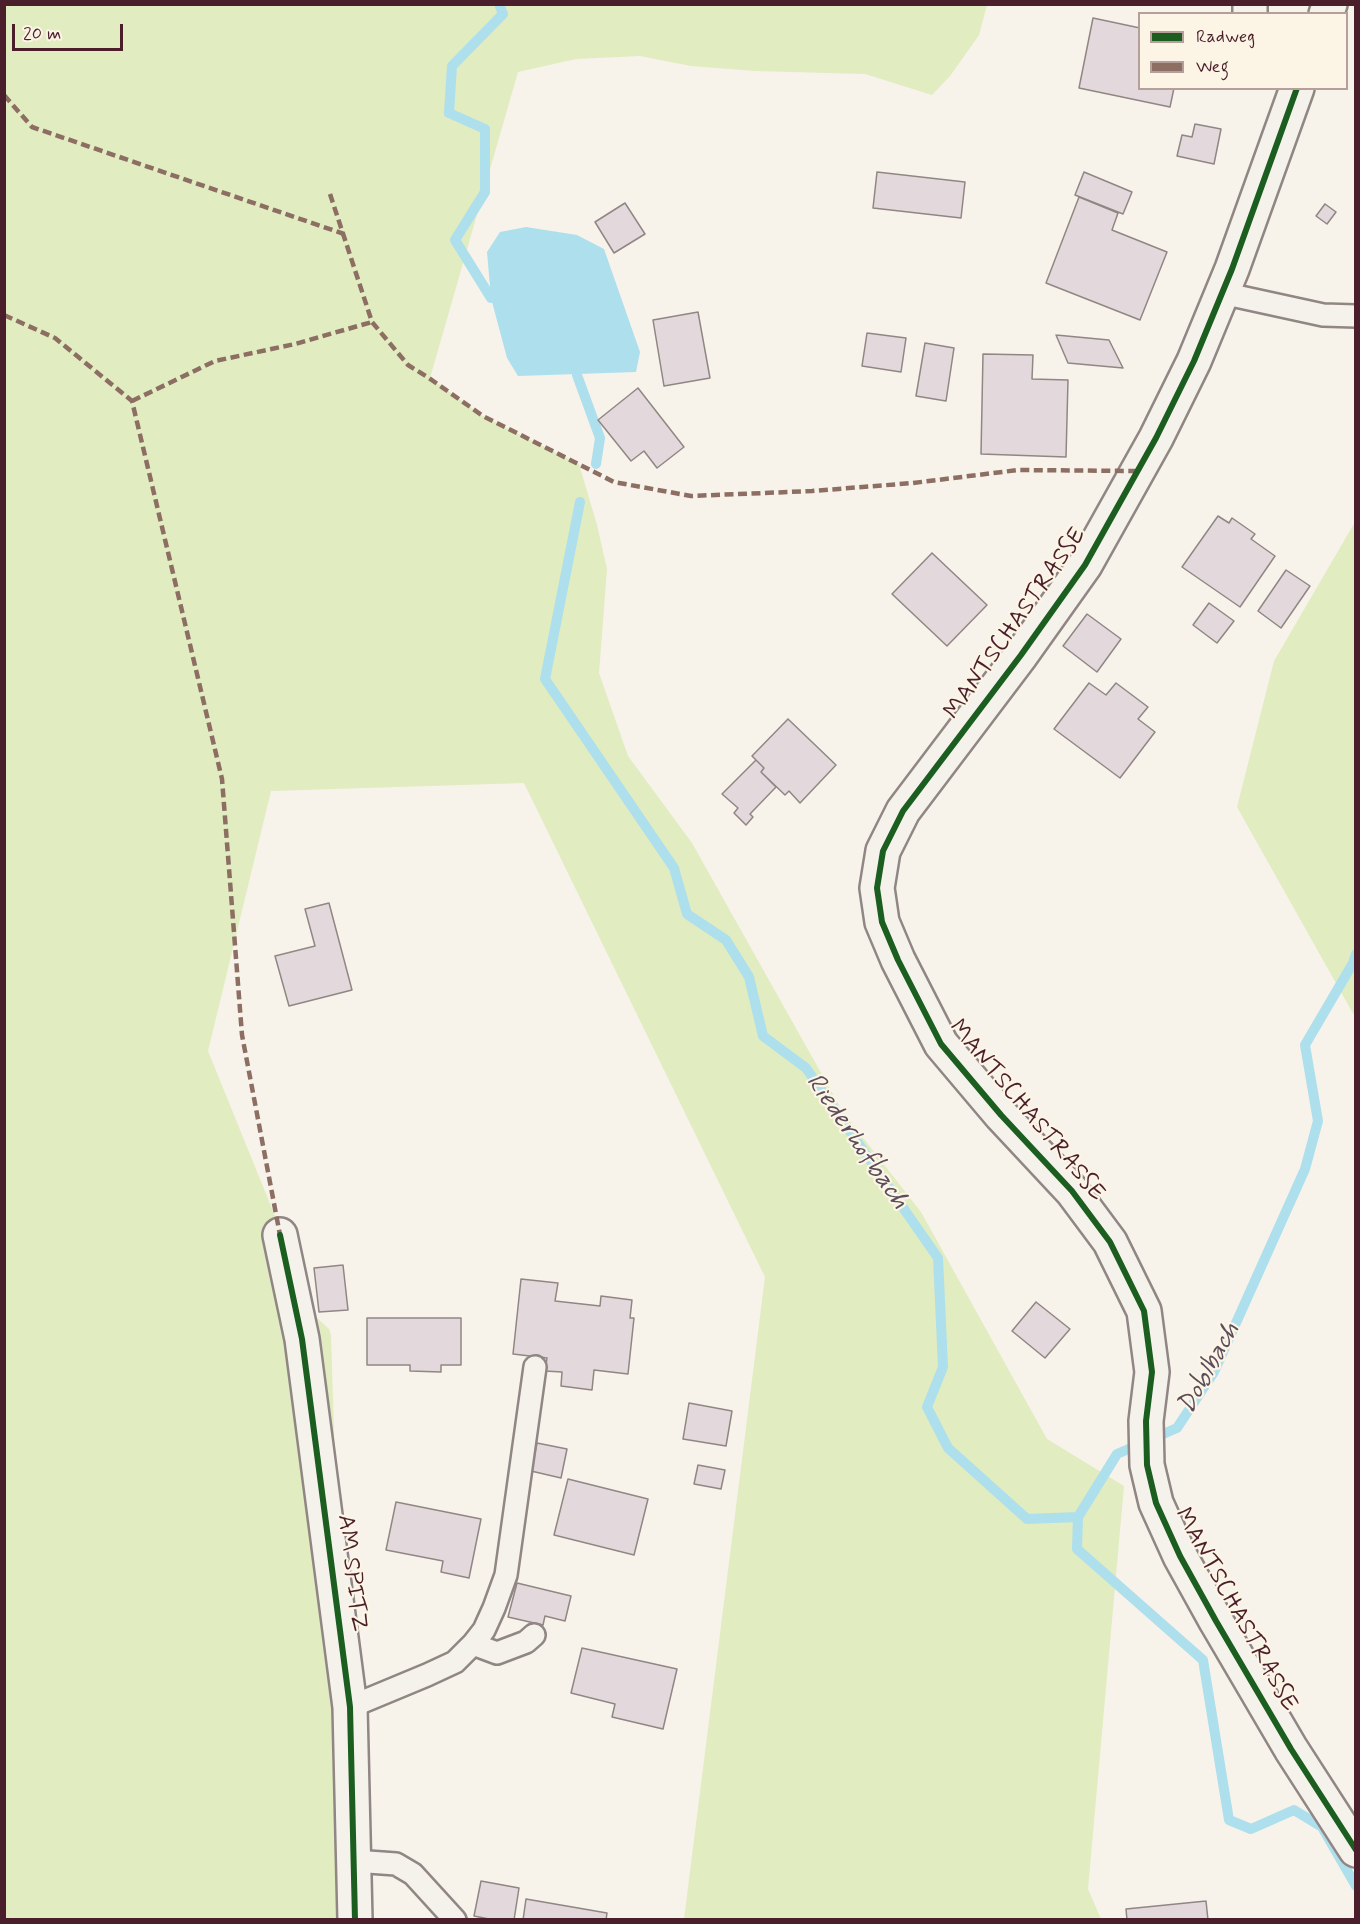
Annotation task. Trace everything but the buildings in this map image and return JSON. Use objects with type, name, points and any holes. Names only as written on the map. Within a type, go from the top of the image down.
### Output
[{"type":"street","name":"MANTSCHASTRASSE","points":[[1294,90],[1232,269],[1194,361],[1156,438],[1085,565],[1021,655],[903,812],[883,851],[877,888],[882,922],[898,960],[941,1044],[1001,1116],[1072,1191],[1110,1242],[1144,1311],[1152,1372],[1146,1421],[1147,1465],[1156,1503],[1180,1556],[1290,1749],[1356,1850]]},
{"type":"street","name":"AM SPITZ","points":[[280,1235],[302,1339],[350,1707],[355,1920]]},
{"type":"lane","points":[[1222,293],[1323,315],[1356,316]]},
{"type":"lane","points":[[350,1707],[455,1662],[483,1630],[506,1575],[535,1367]]},
{"type":"lane","points":[[473,1644],[497,1653],[526,1642],[534,1635]]},
{"type":"lane","points":[[354,1861],[396,1864],[413,1874],[455,1920]]},
{"type":"green space","points":[[5,5],[987,5],[979,35],[950,76],[932,95],[865,74],[755,71],[691,66],[640,56],[576,59],[518,72],[430,378],[483,416],[579,464],[607,569],[599,673],[628,756],[692,843],[843,1112],[921,1212],[1047,1439],[1124,1486],[1088,1889],[1101,1919],[684,1919],[765,1277],[524,783],[271,791],[208,1051],[316,1317],[329,1329],[331,1335],[349,1919],[5,1920]]},
{"type":"green space","points":[[1355,522],[1355,1017],[1237,807],[1274,661]]},
{"type":"water","points":[[526,227],[577,235],[604,249],[640,352],[636,372],[518,376],[507,358],[491,298],[487,252],[500,232]]},
{"type":"waterway","name":"Riederhofbach","points":[[491,298],[455,240],[485,192],[485,129],[449,113],[452,66],[503,14],[499,4]]},
{"type":"waterway","name":"Riederhofbach","points":[[577,375],[600,438],[596,464]]},
{"type":"waterway","name":"Riederhofbach","points":[[580,502],[545,679],[674,868],[687,914],[726,940],[749,977],[763,1036],[806,1068],[938,1258],[943,1367],[927,1407],[948,1448],[1027,1519],[1078,1517]]},
{"type":"waterway","name":"Doblbach","points":[[1356,954],[1305,1045],[1318,1121],[1305,1169],[1214,1372],[1177,1428],[1117,1454],[1078,1517],[1077,1549],[1203,1660],[1229,1820],[1251,1829],[1294,1810],[1322,1827],[1356,1886]]},
{"type":"marked path","points":[[4,95],[32,127],[344,234]]},
{"type":"marked path","points":[[330,194],[372,322],[408,365],[483,416],[614,482],[691,496],[812,491],[913,483],[1018,470],[1137,471]]},
{"type":"marked path","points":[[4,315],[55,338],[132,401],[222,779],[242,1035],[280,1235]]},
{"type":"marked path","points":[[132,401],[215,361],[295,344],[372,322]]},
{"type":"cycle path","points":[[1296,90],[1232,269],[1194,361],[1156,438],[1085,565],[1021,655],[903,811],[883,851],[877,888],[882,922],[898,960],[941,1044],[1001,1115],[1072,1191],[1110,1242],[1144,1311],[1152,1372],[1146,1421],[1147,1465],[1156,1503],[1180,1556],[1216,1621],[1291,1749],[1356,1850]]},
{"type":"cycle path","points":[[280,1235],[302,1339],[350,1707],[355,1920]]}]
